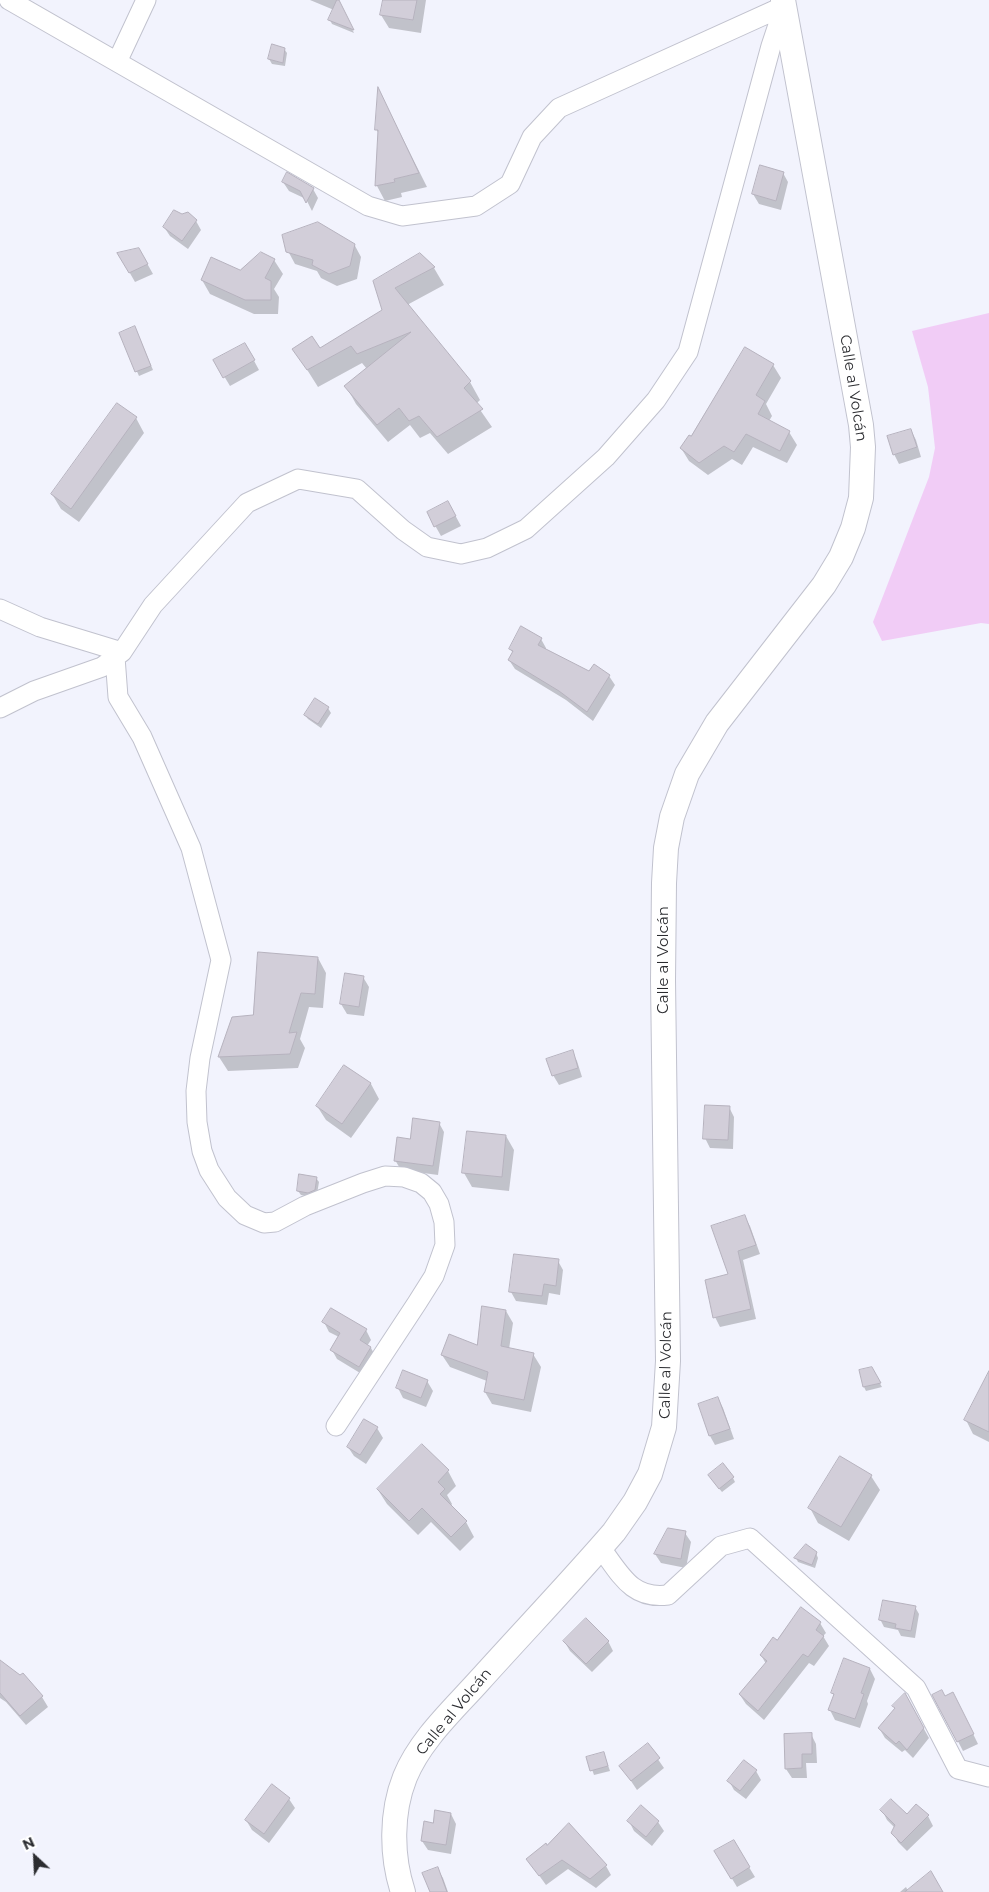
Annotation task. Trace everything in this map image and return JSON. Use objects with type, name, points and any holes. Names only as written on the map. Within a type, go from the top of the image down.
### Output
[{"type":"street","points":[[9,0],[368,206],[402,216],[476,206],[510,184],[532,137],[559,108],[784,3]]},
{"type":"street","points":[[117,62],[146,0]]},
{"type":"street","points":[[0,708],[34,691],[102,667],[118,654],[153,605],[247,502],[298,479],[357,489],[403,530],[427,547],[461,554],[487,548],[526,529],[606,457],[656,400],[688,352],[784,3]]},
{"type":"street","name":"Calle al Volcán","points":[[403,1892],[396,1862],[395,1821],[405,1778],[411,1764],[442,1722],[600,1547],[624,1517],[643,1488],[655,1460],[664,1427],[668,1361],[664,892],[666,848],[672,817],[687,774],[717,723],[833,572],[853,528],[860,498],[863,446],[861,425],[784,3]]},
{"type":"street","points":[[0,609],[40,627],[118,654]]},
{"type":"street","points":[[118,654],[118,697],[142,737],[191,848],[221,960],[200,1058],[196,1092],[197,1122],[202,1151],[209,1170],[227,1198],[245,1215],[264,1223],[275,1222],[305,1206],[385,1176],[404,1178],[421,1183],[432,1192],[439,1204],[444,1222],[445,1246],[434,1276],[336,1426]]},
{"type":"street","points":[[600,1547],[631,1588],[657,1597],[668,1595],[721,1546],[750,1538],[916,1688],[958,1769],[989,1777]]},
{"type":"shaded area","points":[[989,313],[989,624],[981,623],[882,641],[873,622],[929,477],[935,448],[928,387],[912,331]]},
{"type":"building","points":[[337,0],[339,0],[354,30],[328,20]]},
{"type":"building","points":[[383,0],[417,0],[413,20],[380,15]]},
{"type":"building","points":[[272,44],[285,48],[283,63],[268,59]]},
{"type":"building","points":[[378,87],[419,173],[394,179],[395,182],[375,186],[378,130],[375,130]]},
{"type":"building","points":[[760,165],[784,172],[776,201],[752,194]]},
{"type":"building","points":[[287,172],[314,188],[306,203],[300,191],[282,182]]},
{"type":"building","points":[[174,210],[182,214],[188,212],[197,220],[182,241],[163,227]]},
{"type":"building","points":[[318,222],[355,244],[350,266],[329,274],[312,265],[313,260],[286,252],[282,235]]},
{"type":"building","points":[[139,248],[148,264],[129,273],[117,253]]},
{"type":"building","points":[[261,252],[275,259],[265,278],[271,281],[271,300],[245,300],[201,280],[211,257],[240,270]]},
{"type":"building","points":[[420,253],[435,267],[395,288],[471,381],[464,388],[483,409],[437,437],[419,416],[409,421],[399,408],[377,425],[344,386],[411,332],[357,354],[351,346],[307,370],[292,349],[312,336],[320,348],[382,310],[373,281]]},
{"type":"building","points":[[135,326],[151,366],[135,372],[119,333]]},
{"type":"building","points":[[245,343],[255,360],[223,378],[213,360]]},
{"type":"building","points":[[745,347],[774,364],[756,395],[765,401],[758,414],[790,431],[780,451],[746,434],[734,452],[724,446],[699,463],[680,448],[689,435],[691,436]]},
{"type":"building","points":[[117,403],[137,417],[71,509],[51,494]]},
{"type":"building","points":[[911,429],[917,447],[893,455],[887,436]]},
{"type":"building","points":[[448,501],[456,516],[434,527],[427,512]]},
{"type":"building","points":[[521,626],[542,638],[538,645],[589,671],[594,664],[610,675],[587,712],[559,691],[508,660],[513,651],[509,649]]},
{"type":"building","points":[[315,698],[329,707],[318,724],[304,715]]},
{"type":"building","points":[[258,952],[318,957],[315,994],[301,993],[289,1033],[297,1032],[290,1054],[218,1057],[232,1017],[253,1015]]},
{"type":"building","points":[[345,973],[364,976],[359,1007],[340,1004]]},
{"type":"building","points":[[573,1050],[578,1068],[552,1076],[546,1059]]},
{"type":"building","points":[[344,1065],[371,1083],[342,1124],[316,1106]]},
{"type":"building","points":[[705,1105],[730,1106],[728,1140],[703,1139]]},
{"type":"building","points":[[413,1118],[440,1122],[433,1166],[394,1161],[397,1137],[410,1139]]},
{"type":"building","points":[[467,1131],[506,1135],[502,1177],[462,1173]]},
{"type":"building","points":[[299,1174],[317,1177],[315,1190],[308,1193],[297,1191]]},
{"type":"building","points":[[745,1215],[756,1245],[738,1251],[751,1309],[713,1318],[705,1280],[728,1274],[711,1226]]},
{"type":"building","points":[[514,1254],[559,1259],[556,1286],[544,1284],[542,1296],[509,1292]]},
{"type":"building","points":[[482,1306],[506,1310],[501,1346],[534,1353],[524,1400],[484,1392],[488,1372],[441,1355],[449,1334],[477,1345]]},
{"type":"building","points":[[331,1308],[367,1329],[360,1340],[371,1347],[359,1367],[330,1350],[340,1333],[322,1322]]},
{"type":"building","points":[[872,1367],[881,1383],[863,1387],[859,1370]]},
{"type":"building","points":[[403,1370],[428,1380],[421,1398],[396,1388]]},
{"type":"building","points":[[989,1371],[989,1432],[964,1420]]},
{"type":"building","points":[[718,1397],[730,1429],[709,1436],[698,1404]]},
{"type":"building","points":[[364,1419],[378,1427],[360,1455],[347,1447]]},
{"type":"building","points":[[422,1444],[449,1470],[438,1482],[445,1489],[440,1494],[467,1521],[451,1537],[422,1508],[409,1521],[377,1489]]},
{"type":"building","points":[[840,1456],[872,1475],[841,1527],[808,1508]]},
{"type":"building","points":[[723,1463],[734,1477],[719,1489],[708,1475]]},
{"type":"building","points":[[668,1528],[686,1531],[681,1559],[654,1554]]},
{"type":"building","points":[[806,1544],[817,1552],[812,1565],[794,1558]]},
{"type":"building","points":[[883,1600],[916,1606],[911,1631],[895,1628],[896,1624],[879,1620]]},
{"type":"building","points":[[801,1607],[821,1622],[816,1630],[824,1636],[808,1657],[803,1654],[758,1711],[739,1694],[767,1661],[760,1655],[773,1637],[777,1640]]},
{"type":"building","points":[[586,1618],[609,1641],[586,1664],[563,1641]]},
{"type":"building","points":[[844,1658],[870,1668],[861,1693],[864,1694],[855,1719],[828,1710],[834,1694],[831,1693]]},
{"type":"building","points":[[0,1660],[20,1675],[23,1673],[43,1696],[20,1716],[0,1693]]},
{"type":"building","points":[[942,1690],[945,1696],[953,1692],[974,1734],[957,1742],[932,1695]]},
{"type":"building","points":[[905,1693],[924,1728],[907,1750],[899,1741],[896,1744],[878,1728],[895,1708],[892,1706]]},
{"type":"building","points":[[812,1733],[812,1754],[802,1754],[802,1768],[785,1769],[784,1734]]},
{"type":"building","points":[[648,1743],[660,1758],[631,1781],[619,1766]]},
{"type":"building","points":[[604,1752],[608,1766],[590,1771],[586,1757]]},
{"type":"building","points":[[744,1760],[757,1770],[740,1791],[727,1781]]},
{"type":"building","points":[[272,1784],[290,1798],[264,1834],[245,1820]]},
{"type":"building","points":[[891,1799],[907,1814],[916,1804],[929,1815],[901,1843],[891,1833],[895,1825],[880,1810]]},
{"type":"building","points":[[641,1805],[659,1821],[646,1837],[627,1821]]},
{"type":"building","points":[[435,1810],[451,1813],[446,1845],[421,1841],[424,1821],[433,1823]]},
{"type":"building","points":[[569,1823],[607,1865],[590,1879],[562,1860],[539,1876],[526,1859],[546,1843],[547,1845]]},
{"type":"building","points":[[734,1840],[750,1867],[731,1879],[714,1851]]},
{"type":"building","points":[[438,1867],[447,1892],[430,1892],[422,1873]]},
{"type":"building","points":[[931,1871],[943,1892],[905,1892]]}]
